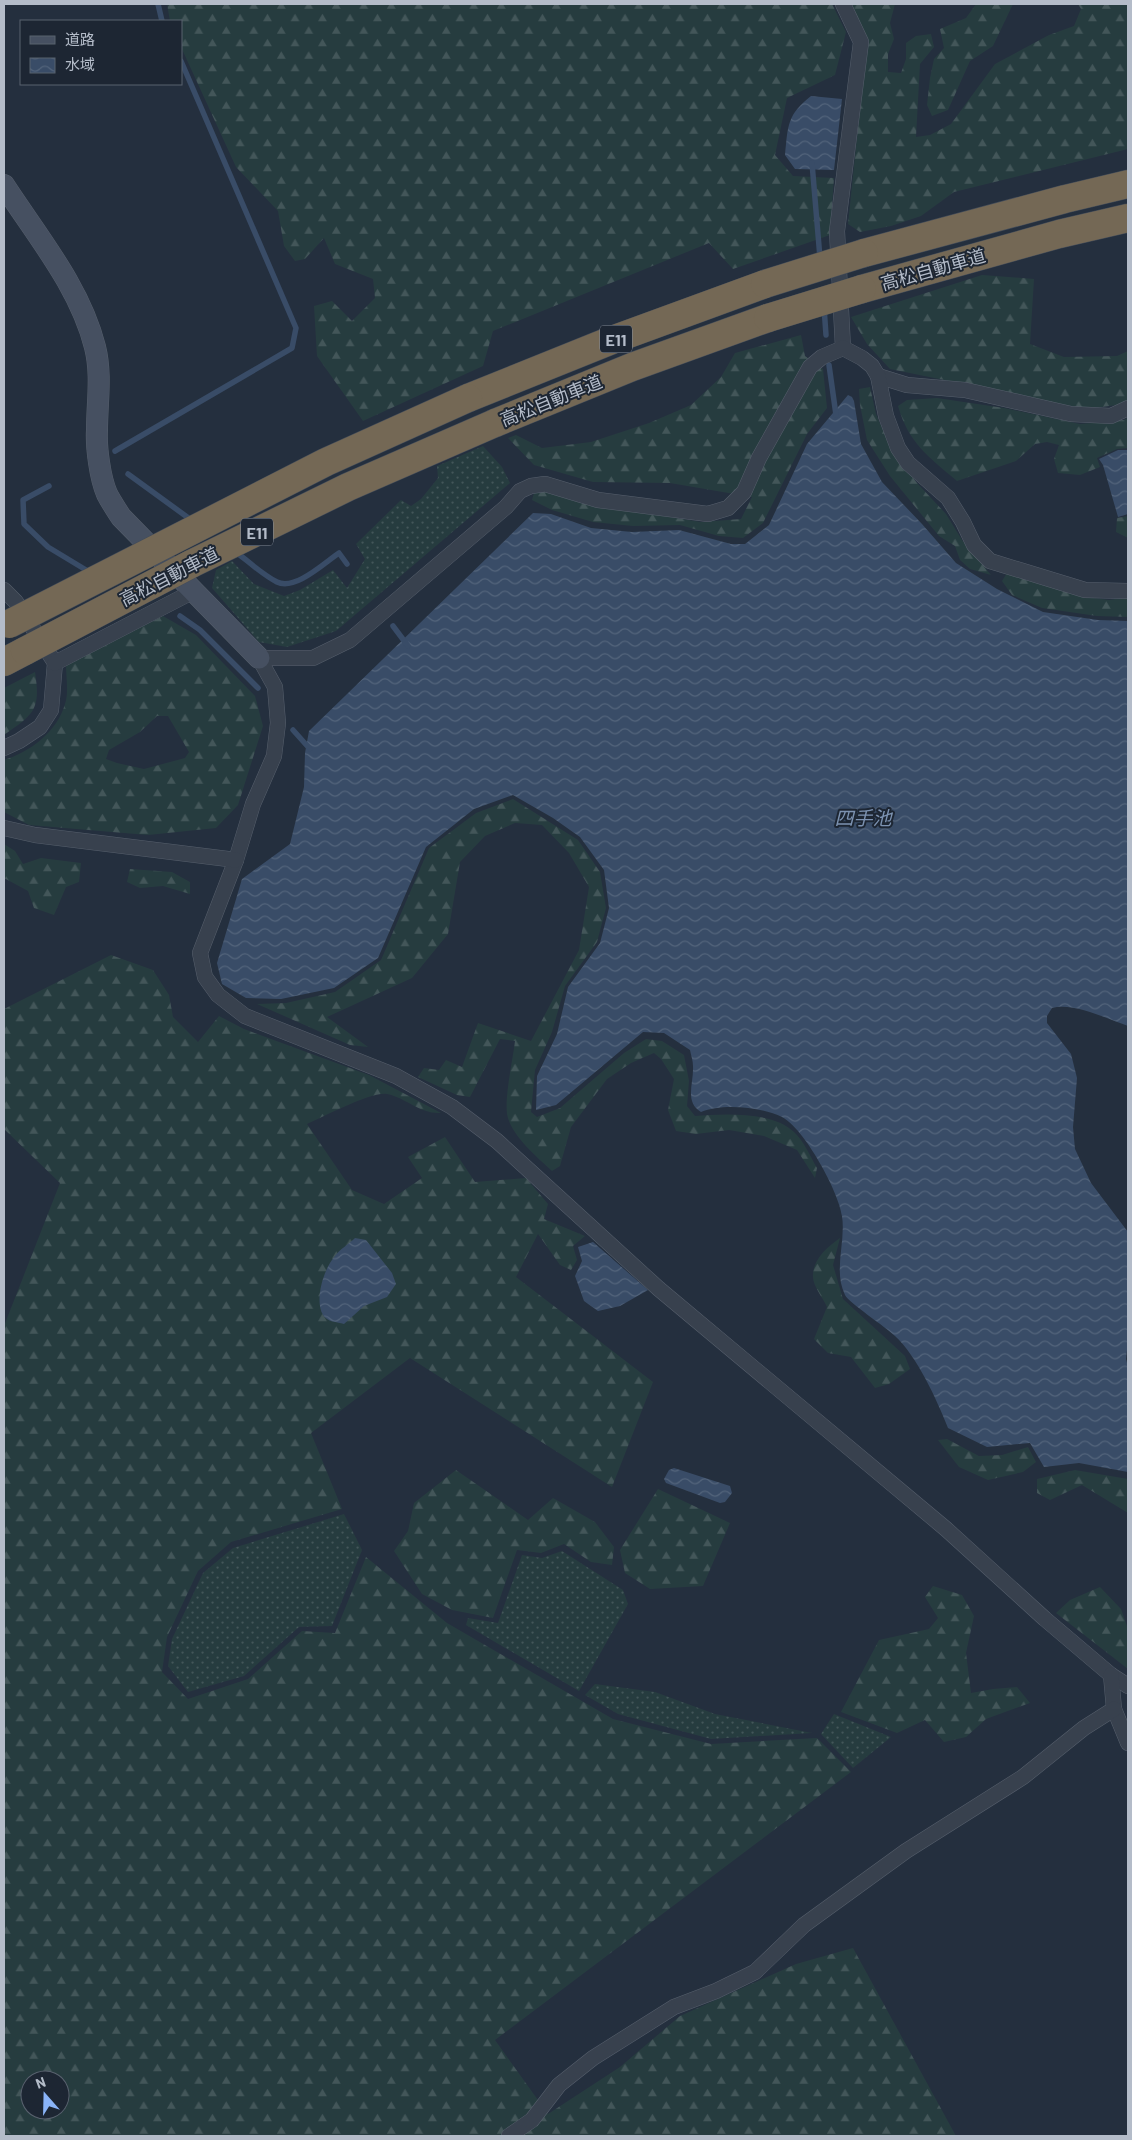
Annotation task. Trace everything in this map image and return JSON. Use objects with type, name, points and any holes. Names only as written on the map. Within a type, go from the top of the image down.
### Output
[{"type":"highway","name":"高松自動車道","points":[[6,625],[326,462],[468,398],[612,340],[765,284],[864,253],[1128,184]]},
{"type":"highway","name":"高松自動車道","points":[[14,657],[193,563],[348,487],[495,423],[632,367],[768,318],[862,289],[1059,234],[1128,218]]},
{"type":"street","points":[[843,348],[837,231],[861,42],[844,4]]},
{"type":"street","points":[[4,185],[67,281],[85,316],[96,348],[100,380],[96,432],[101,473],[107,493],[121,517],[259,658],[275,687],[278,723],[274,756],[253,804],[236,860],[200,953],[205,977],[218,995],[245,1016],[396,1076],[452,1107],[497,1141],[659,1289],[946,1529],[1045,1619],[1111,1675],[1128,1686]]},
{"type":"street","points":[[843,348],[862,358],[872,366],[878,376],[886,416],[898,448],[908,463],[948,498],[963,522],[974,545],[990,561],[1085,590],[1128,591]]},
{"type":"street","points":[[259,658],[313,658],[350,640],[506,507],[520,491],[531,486],[545,484],[598,500],[708,514],[728,508],[744,492],[759,458],[810,367],[822,357],[843,348]]},
{"type":"street","points":[[878,376],[907,385],[965,390],[1071,414],[1111,416],[1128,408]]},
{"type":"street","points":[[4,590],[16,602],[55,663],[50,710],[40,727],[19,741],[4,748]]},
{"type":"street","points":[[55,663],[194,590]]},
{"type":"street","points":[[4,828],[35,835],[236,860]]},
{"type":"street","points":[[1111,1675],[1114,1709],[1128,1743]]},
{"type":"street","points":[[509,2136],[532,2120],[559,2085],[592,2058],[674,2006],[716,1991],[755,1972],[804,1925],[906,1851],[1023,1777],[1084,1728],[1114,1709]]},
{"type":"green space","points":[[167,4],[832,4],[846,32],[835,75],[787,98],[775,155],[793,176],[834,178],[830,235],[733,269],[709,243],[493,331],[483,366],[363,421],[317,356],[314,306],[332,301],[352,321],[375,298],[373,279],[335,264],[324,238],[305,259],[295,261],[284,246],[278,211],[236,167],[182,49],[182,20],[170,20]]},
{"type":"green space","points":[[851,4],[895,4],[890,23],[894,39],[888,54],[888,72],[901,73],[906,59],[906,43],[916,36],[931,34],[934,47],[920,64],[916,137],[930,135],[951,124],[995,64],[1049,35],[1074,26],[1081,9],[1078,4],[1128,4],[1128,149],[954,192],[921,216],[891,226],[860,232],[848,224],[867,40]]},
{"type":"green space","points":[[976,4],[1013,4],[993,46],[970,61],[948,110],[932,116],[927,105],[934,59],[944,48],[940,29],[966,18]]},
{"type":"green space","points":[[982,275],[1034,279],[1030,344],[1064,357],[1117,356],[1128,351],[1128,400],[1117,405],[1086,409],[890,369],[867,344],[851,317]]},
{"type":"green space","points":[[801,335],[805,356],[823,369],[827,408],[807,434],[763,523],[743,538],[719,536],[680,525],[633,526],[593,522],[552,510],[532,500],[534,493],[547,491],[593,505],[701,522],[741,519],[752,497],[670,483],[593,482],[534,465],[508,438],[516,435],[542,448],[591,442],[649,423],[691,405],[721,377],[735,353]]},
{"type":"green space","points":[[870,387],[876,414],[892,451],[917,483],[946,514],[962,540],[991,575],[970,569],[960,560],[955,546],[939,536],[890,476],[867,440],[859,389]]},
{"type":"green space","points":[[937,398],[1004,408],[1080,424],[1128,418],[1128,448],[1117,449],[1097,458],[1100,467],[1080,475],[1058,473],[1054,459],[1059,445],[1047,442],[1035,444],[1016,461],[957,481],[921,449],[908,430],[898,406],[907,400]]},
{"type":"green space","points":[[483,446],[502,467],[510,483],[336,631],[287,647],[259,642],[212,588],[216,570],[232,561],[254,584],[284,596],[300,590],[333,570],[347,588],[365,559],[356,544],[401,500],[411,506],[421,499],[438,478],[437,466]]},
{"type":"green space","points":[[1128,516],[1128,538],[1116,532],[1117,518]]},
{"type":"green space","points":[[1007,573],[1079,596],[1109,600],[1128,597],[1128,617],[1097,616],[1042,608],[1012,595],[1002,581]]},
{"type":"green space","points":[[163,616],[196,635],[255,696],[263,726],[238,805],[216,828],[148,835],[29,825],[4,812],[4,760],[33,746],[56,723],[66,700],[66,665]],"holes":[[[157,716],[168,716],[189,752],[185,758],[144,769],[106,759],[109,750],[140,732]]]},
{"type":"green space","points":[[35,672],[37,695],[33,710],[29,716],[4,735],[4,688]]},
{"type":"green space","points":[[513,799],[578,840],[600,872],[606,908],[597,942],[565,986],[552,1032],[535,1070],[531,1112],[537,1117],[560,1108],[624,1053],[646,1039],[662,1041],[684,1055],[689,1081],[687,1106],[695,1116],[747,1115],[774,1120],[785,1125],[798,1136],[807,1149],[817,1168],[815,1178],[797,1150],[764,1136],[729,1130],[696,1134],[676,1131],[668,1110],[674,1079],[661,1059],[654,1053],[631,1063],[607,1079],[571,1127],[560,1166],[552,1171],[515,1133],[508,1118],[507,1092],[515,1041],[500,1039],[470,1097],[457,1095],[418,1077],[424,1068],[439,1070],[446,1060],[462,1067],[478,1023],[531,1041],[579,950],[589,887],[569,853],[542,825],[515,823],[485,836],[460,862],[448,934],[412,978],[327,1017],[368,1047],[350,1045],[257,1004],[286,1003],[335,992],[381,960],[429,848],[476,813]]},
{"type":"green space","points":[[4,844],[15,851],[23,864],[41,858],[81,863],[79,882],[66,887],[54,915],[34,908],[28,891],[4,878]]},
{"type":"green space","points":[[130,869],[172,872],[190,882],[190,894],[163,886],[140,888],[127,882]]},
{"type":"green space","points":[[111,955],[153,970],[169,995],[173,1017],[198,1042],[219,1016],[244,1029],[369,1075],[441,1113],[426,1111],[394,1096],[380,1094],[359,1100],[307,1124],[352,1190],[384,1204],[422,1178],[408,1157],[445,1137],[475,1182],[526,1178],[548,1204],[544,1219],[585,1236],[573,1246],[577,1260],[571,1270],[560,1265],[538,1234],[516,1277],[653,1382],[612,1487],[410,1358],[311,1433],[342,1509],[231,1542],[198,1571],[167,1637],[162,1672],[188,1699],[248,1679],[302,1631],[335,1633],[366,1557],[447,1623],[613,1719],[711,1744],[817,1738],[851,1772],[495,2040],[548,2114],[620,2067],[680,2016],[796,1964],[853,1948],[956,2136],[4,2136],[4,1326],[60,1183],[4,1129],[4,1009]]},
{"type":"green space","points":[[840,1238],[833,1265],[843,1299],[905,1356],[910,1369],[889,1384],[875,1388],[851,1357],[828,1353],[814,1339],[827,1307],[815,1284],[813,1271],[821,1254]]},
{"type":"green space","points":[[947,1439],[979,1456],[1002,1455],[1028,1447],[1036,1462],[1023,1472],[988,1480],[959,1467],[938,1440]]},
{"type":"green space","points":[[456,1470],[528,1520],[553,1498],[595,1522],[614,1547],[612,1565],[591,1562],[564,1544],[541,1553],[517,1550],[493,1618],[452,1610],[422,1594],[394,1551],[408,1531],[414,1503]]},
{"type":"green space","points":[[1075,1470],[1128,1479],[1128,1513],[1082,1485],[1050,1500],[1037,1493],[1037,1479]]},
{"type":"green space","points":[[658,1489],[730,1523],[703,1586],[650,1589],[625,1573],[620,1550]]},
{"type":"green space","points":[[344,1514],[362,1550],[332,1626],[299,1627],[244,1676],[188,1692],[168,1666],[172,1639],[203,1573],[233,1548]]},
{"type":"green space","points":[[562,1551],[623,1590],[628,1604],[579,1691],[466,1625],[468,1618],[498,1623],[522,1555],[542,1558]]},
{"type":"green space","points":[[933,1586],[962,1595],[974,1616],[966,1653],[971,1693],[1017,1687],[1030,1703],[986,1719],[966,1737],[944,1742],[925,1720],[897,1733],[841,1712],[879,1640],[929,1629],[938,1618],[925,1597]]},
{"type":"green space","points":[[1100,1587],[1121,1609],[1128,1629],[1128,1669],[1056,1613],[1070,1600]]},
{"type":"green space","points":[[595,1684],[655,1692],[715,1714],[812,1733],[711,1739],[618,1714],[585,1695]]},
{"type":"green space","points":[[834,1714],[891,1737],[853,1768],[821,1734]]},
{"type":"water","points":[[811,96],[842,99],[834,170],[795,169],[785,155],[790,121],[797,109]]},
{"type":"water","name":"四手池","points":[[848,395],[854,401],[861,444],[882,482],[956,563],[997,589],[1043,612],[1098,620],[1128,621],[1128,1026],[1070,1007],[1052,1008],[1047,1016],[1047,1023],[1071,1054],[1077,1078],[1073,1127],[1075,1149],[1091,1183],[1128,1232],[1128,1341],[1126,1359],[1128,1367],[1128,1472],[1079,1463],[1044,1467],[1030,1443],[987,1447],[948,1428],[926,1379],[911,1355],[890,1332],[853,1304],[845,1295],[840,1276],[842,1216],[834,1192],[810,1147],[791,1123],[774,1114],[742,1107],[710,1109],[701,1112],[696,1108],[691,1098],[693,1066],[690,1050],[664,1033],[643,1032],[556,1105],[536,1110],[537,1076],[557,1034],[568,987],[600,943],[609,908],[604,870],[580,837],[553,818],[513,795],[474,809],[426,847],[378,958],[334,988],[281,999],[246,998],[222,984],[217,963],[242,879],[290,844],[304,787],[305,753],[309,731],[533,513],[551,514],[591,528],[632,532],[679,530],[731,544],[745,544],[769,525],[807,444]]},
{"type":"water","points":[[1118,450],[1128,450],[1128,514],[1118,517],[1103,465],[1099,459]]},
{"type":"water","points":[[355,1238],[366,1240],[392,1273],[396,1284],[387,1297],[364,1306],[344,1324],[330,1320],[323,1315],[320,1309],[320,1293],[324,1276],[331,1261],[339,1251]]},
{"type":"water","points":[[593,1242],[648,1290],[620,1306],[598,1311],[584,1301],[575,1276],[582,1261],[578,1247]]},
{"type":"water","points":[[674,1468],[730,1486],[732,1493],[725,1502],[720,1503],[666,1483],[664,1479],[669,1470]]},
{"type":"waterway","points":[[158,4],[162,20]]},
{"type":"waterway","points":[[115,451],[292,348],[296,328],[182,63]]},
{"type":"waterway","points":[[812,163],[820,258]]},
{"type":"waterway","points":[[824,307],[826,335]]},
{"type":"waterway","points":[[829,365],[836,415]]},
{"type":"waterway","points":[[128,474],[194,522]]},
{"type":"waterway","points":[[49,486],[23,500],[24,524],[48,547],[91,573]]},
{"type":"waterway","points":[[236,552],[267,576],[284,584],[292,583],[309,575],[339,553],[347,564]]},
{"type":"waterway","points":[[180,616],[200,630],[258,688]]},
{"type":"waterway","points":[[393,626],[408,646]]},
{"type":"waterway","points":[[293,730],[310,749]]}]
